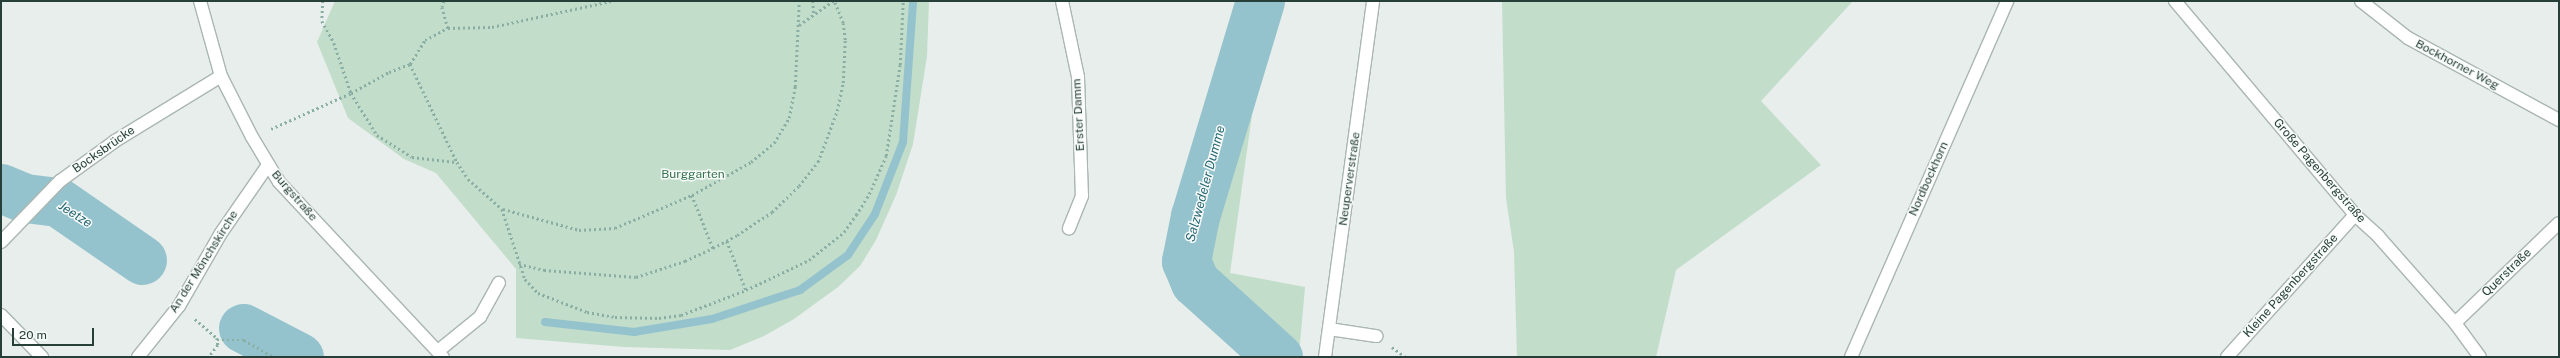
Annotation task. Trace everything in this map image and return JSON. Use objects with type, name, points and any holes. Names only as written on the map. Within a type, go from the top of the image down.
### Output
[{"type":"street","name":"Burgstraße","points":[[200,1],[221,76],[252,137],[279,182],[440,354]]},
{"type":"street","name":"Erster Damm","points":[[1062,1],[1078,77],[1082,196],[1069,228]]},
{"type":"street","name":"Neuperverstraße","points":[[1325,357],[1373,1]]},
{"type":"street","name":"Nordbockhorn","points":[[1851,357],[2007,1]]},
{"type":"street","name":"Große Pagenbergstraße","points":[[2175,1],[2355,215],[2378,236],[2455,323],[2480,357]]},
{"type":"street","name":"Bockhorner Weg","points":[[2361,1],[2408,38],[2559,120]]},
{"type":"street","name":"Bocksbrücke","points":[[1,242],[60,181],[114,141],[221,76]]},
{"type":"street","name":"An der Mönchskirche","points":[[138,357],[179,306],[221,233],[268,165]]},
{"type":"street","name":"Kleine Pagenbergstraße","points":[[2227,357],[2355,215]]},
{"type":"street","name":"Querstraße","points":[[2455,323],[2559,223]]},
{"type":"street","points":[[440,354],[480,317],[499,283]]},
{"type":"street","points":[[1,315],[42,357]]},
{"type":"street","points":[[1329,328],[1376,336]]},
{"type":"path","points":[[323,1],[322,21],[334,43],[351,93],[377,134],[412,157],[457,162]]},
{"type":"path","points":[[444,1],[442,7],[448,28]]},
{"type":"path","points":[[252,137],[351,93],[389,72],[410,64],[425,40],[448,28],[492,27],[611,1]]},
{"type":"path","points":[[410,64],[457,162],[468,179],[502,209],[579,230],[603,230],[615,228],[651,215],[692,196],[745,166],[767,149],[781,134],[789,118],[793,98],[799,26],[799,1]]},
{"type":"path","points":[[813,1],[814,14]]},
{"type":"path","points":[[519,264],[544,270],[636,277],[685,260],[713,248],[727,241],[772,212],[800,186],[818,162],[837,111],[843,83],[845,40],[843,23],[834,1],[799,26]]},
{"type":"path","points":[[502,209],[524,279],[538,293],[587,312],[615,317],[659,318],[681,315],[746,290],[809,260],[826,248],[844,232],[870,194],[886,156],[900,65],[903,1]]},
{"type":"path","points":[[692,196],[713,248]]},
{"type":"path","points":[[727,241],[746,290]]},
{"type":"path","points":[[179,306],[208,329],[218,340],[244,340],[274,357]]},
{"type":"path","points":[[209,357],[218,345],[218,340]]},
{"type":"green space","name":"Burggarten","points":[[335,1],[929,1],[927,56],[913,144],[896,195],[876,240],[860,266],[838,287],[794,319],[764,336],[730,350],[624,347],[516,338],[516,269],[436,173],[404,159],[348,118],[317,42]]},
{"type":"green space","points":[[1502,1],[1853,1],[1761,101],[1821,165],[1676,270],[1656,357],[1517,357],[1514,252],[1506,198]]},
{"type":"green space","points":[[1232,56],[1260,57],[1230,273],[1305,287],[1300,343],[1297,357],[1264,357],[1187,295],[1174,258],[1199,166],[1230,74]]},
{"type":"waterway","points":[[545,322],[634,332],[712,319],[800,290],[848,255],[875,214],[903,142],[913,1]]},
{"type":"waterway","name":"Salzwedeler Dumme","points":[[1260,1],[1195,216],[1186,261],[1195,282],[1278,357]]},
{"type":"waterway","name":"Jeetze","points":[[1,188],[25,198],[58,202],[142,260]]},
{"type":"waterway","name":"Jeetze","points":[[243,328],[299,357]]}]
